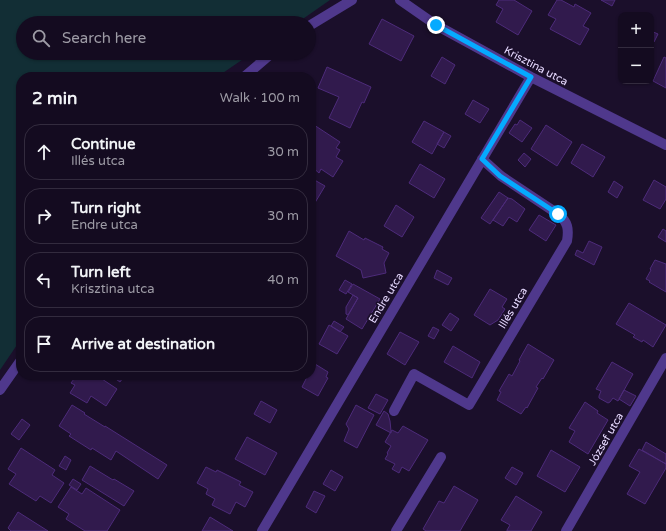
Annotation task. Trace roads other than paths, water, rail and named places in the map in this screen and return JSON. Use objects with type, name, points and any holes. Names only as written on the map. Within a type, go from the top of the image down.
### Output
[{"type":"street","points":[[316,22],[352,0]]},
{"type":"street","name":"Krisztina utca","points":[[400,0],[436,25],[531,77],[666,145]]},
{"type":"street","points":[[250,72],[264,60]]},
{"type":"street","name":"Endre utca","points":[[262,531],[531,77]]},
{"type":"street","name":"Illés utca","points":[[394,410],[414,374],[469,405],[567,241],[568,234],[564,219],[500,176],[482,159]]},
{"type":"street","name":"József utca","points":[[566,531],[666,358]]},
{"type":"street","points":[[0,390],[16,367]]},
{"type":"street","points":[[396,531],[441,457]]}]
